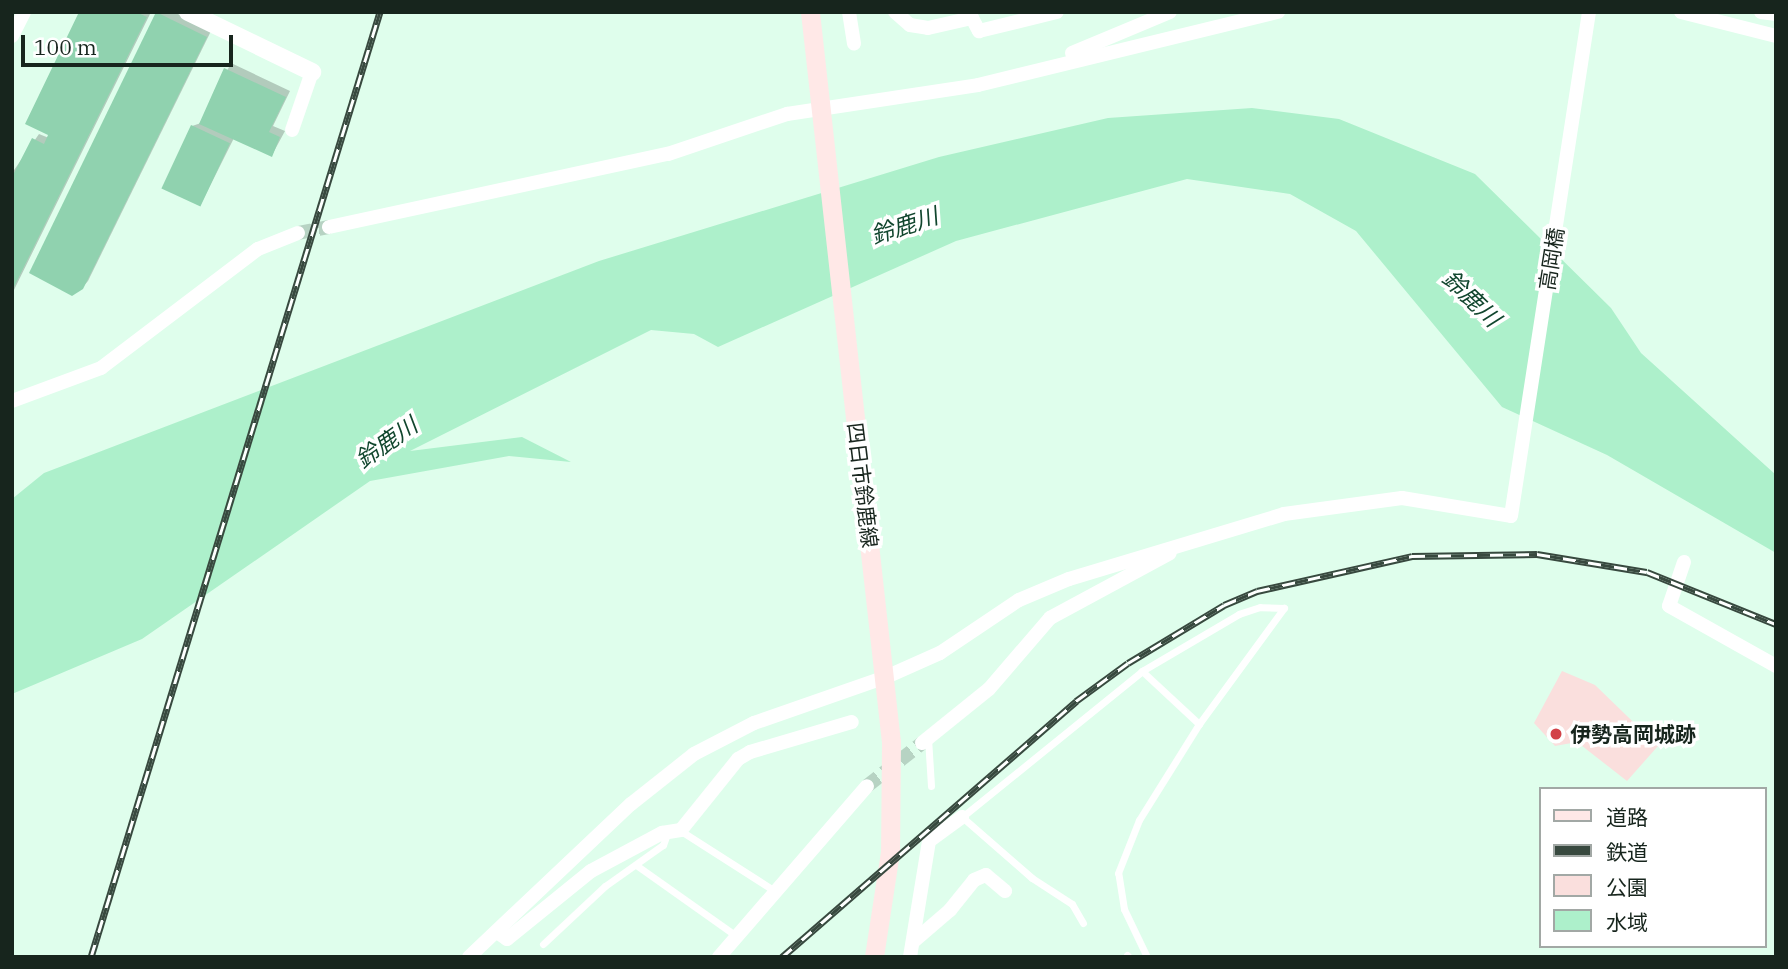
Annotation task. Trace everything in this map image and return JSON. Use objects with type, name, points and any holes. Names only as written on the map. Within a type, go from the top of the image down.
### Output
[{"type":"main road","name":"四日市鈴鹿線","points":[[810,12],[886,677],[892,817],[887,878],[874,957]]},
{"type":"street","points":[[12,36],[23,12]]},
{"type":"street","points":[[188,12],[312,72],[292,130]]},
{"type":"street","points":[[849,12],[854,44]]},
{"type":"street","points":[[895,12],[917,27],[971,15],[979,31],[1057,12]]},
{"type":"street","points":[[1028,71],[1170,12]]},
{"type":"street","points":[[328,227],[668,154],[787,114],[820,114],[978,85],[1278,12]]},
{"type":"street","name":"高岡橋","points":[[1202,536],[1284,514],[1402,498],[1511,516],[1589,12]]},
{"type":"street","points":[[1681,12],[1776,36]]},
{"type":"street","points":[[1761,12],[1776,14]]},
{"type":"street","points":[[14,400],[101,368],[258,249],[298,233]]},
{"type":"street","points":[[469,957],[631,804],[694,754],[754,723],[886,677],[940,653],[1019,600],[1202,536]]},
{"type":"street","points":[[925,741],[989,689],[1050,618],[1202,536]]},
{"type":"street","points":[[1683,565],[1669,606],[1776,666]]},
{"type":"street","points":[[497,932],[507,939],[591,871],[675,830],[744,755],[852,722]]},
{"type":"street","points":[[719,957],[735,935],[867,786]]},
{"type":"street","points":[[910,957],[929,841],[962,817]]},
{"type":"street","points":[[914,941],[950,910],[974,880],[986,875],[1005,891]]},
{"type":"lane","points":[[1083,923],[1072,904],[1032,878],[962,817],[1142,671],[1239,614],[1267,606],[1284,608],[1199,724],[1139,820],[1118,873],[1124,909],[1147,957]]},
{"type":"lane","points":[[1142,671],[1199,724]]},
{"type":"lane","points":[[925,741],[931,786]]},
{"type":"lane","points":[[543,944],[605,886],[663,845],[675,830],[775,891]]},
{"type":"lane","points":[[636,865],[735,935]]},
{"type":"green space","points":[[1562,671],[1595,685],[1658,746],[1627,781],[1577,742],[1555,746],[1534,723]]},
{"type":"water","name":"鈴鹿川","points":[[1252,108],[1339,119],[1475,174],[1611,308],[1641,353],[1776,475],[1776,553],[1607,455],[1502,407],[1356,231],[1290,194],[1187,179],[956,241],[718,347],[694,334],[651,330],[410,451],[522,437],[571,462],[509,456],[370,481],[142,639],[12,694],[12,499],[44,473],[599,261],[939,157],[1108,118]]},
{"type":"building","points":[[79,12],[136,12],[147,17],[12,291],[12,177],[32,138],[44,144],[48,135],[25,124]]},
{"type":"building","points":[[156,12],[207,37],[83,289],[72,296],[29,273]]},
{"type":"building","points":[[224,68],[286,97],[269,132],[280,137],[272,157],[199,124]]},
{"type":"building","points":[[191,125],[230,143],[200,207],[161,188]]},
{"type":"tunnel","points":[[298,233],[329,227]]},
{"type":"tunnel","points":[[867,786],[922,743]]},
{"type":"railway","points":[[91,957],[380,12]]},
{"type":"railway","points":[[782,957],[1076,701],[1128,663],[1224,605],[1257,591],[1412,556],[1537,554],[1647,572],[1776,624]]},
{"type":"place","name":"伊勢高岡城跡","points":[[1556,734]]}]
